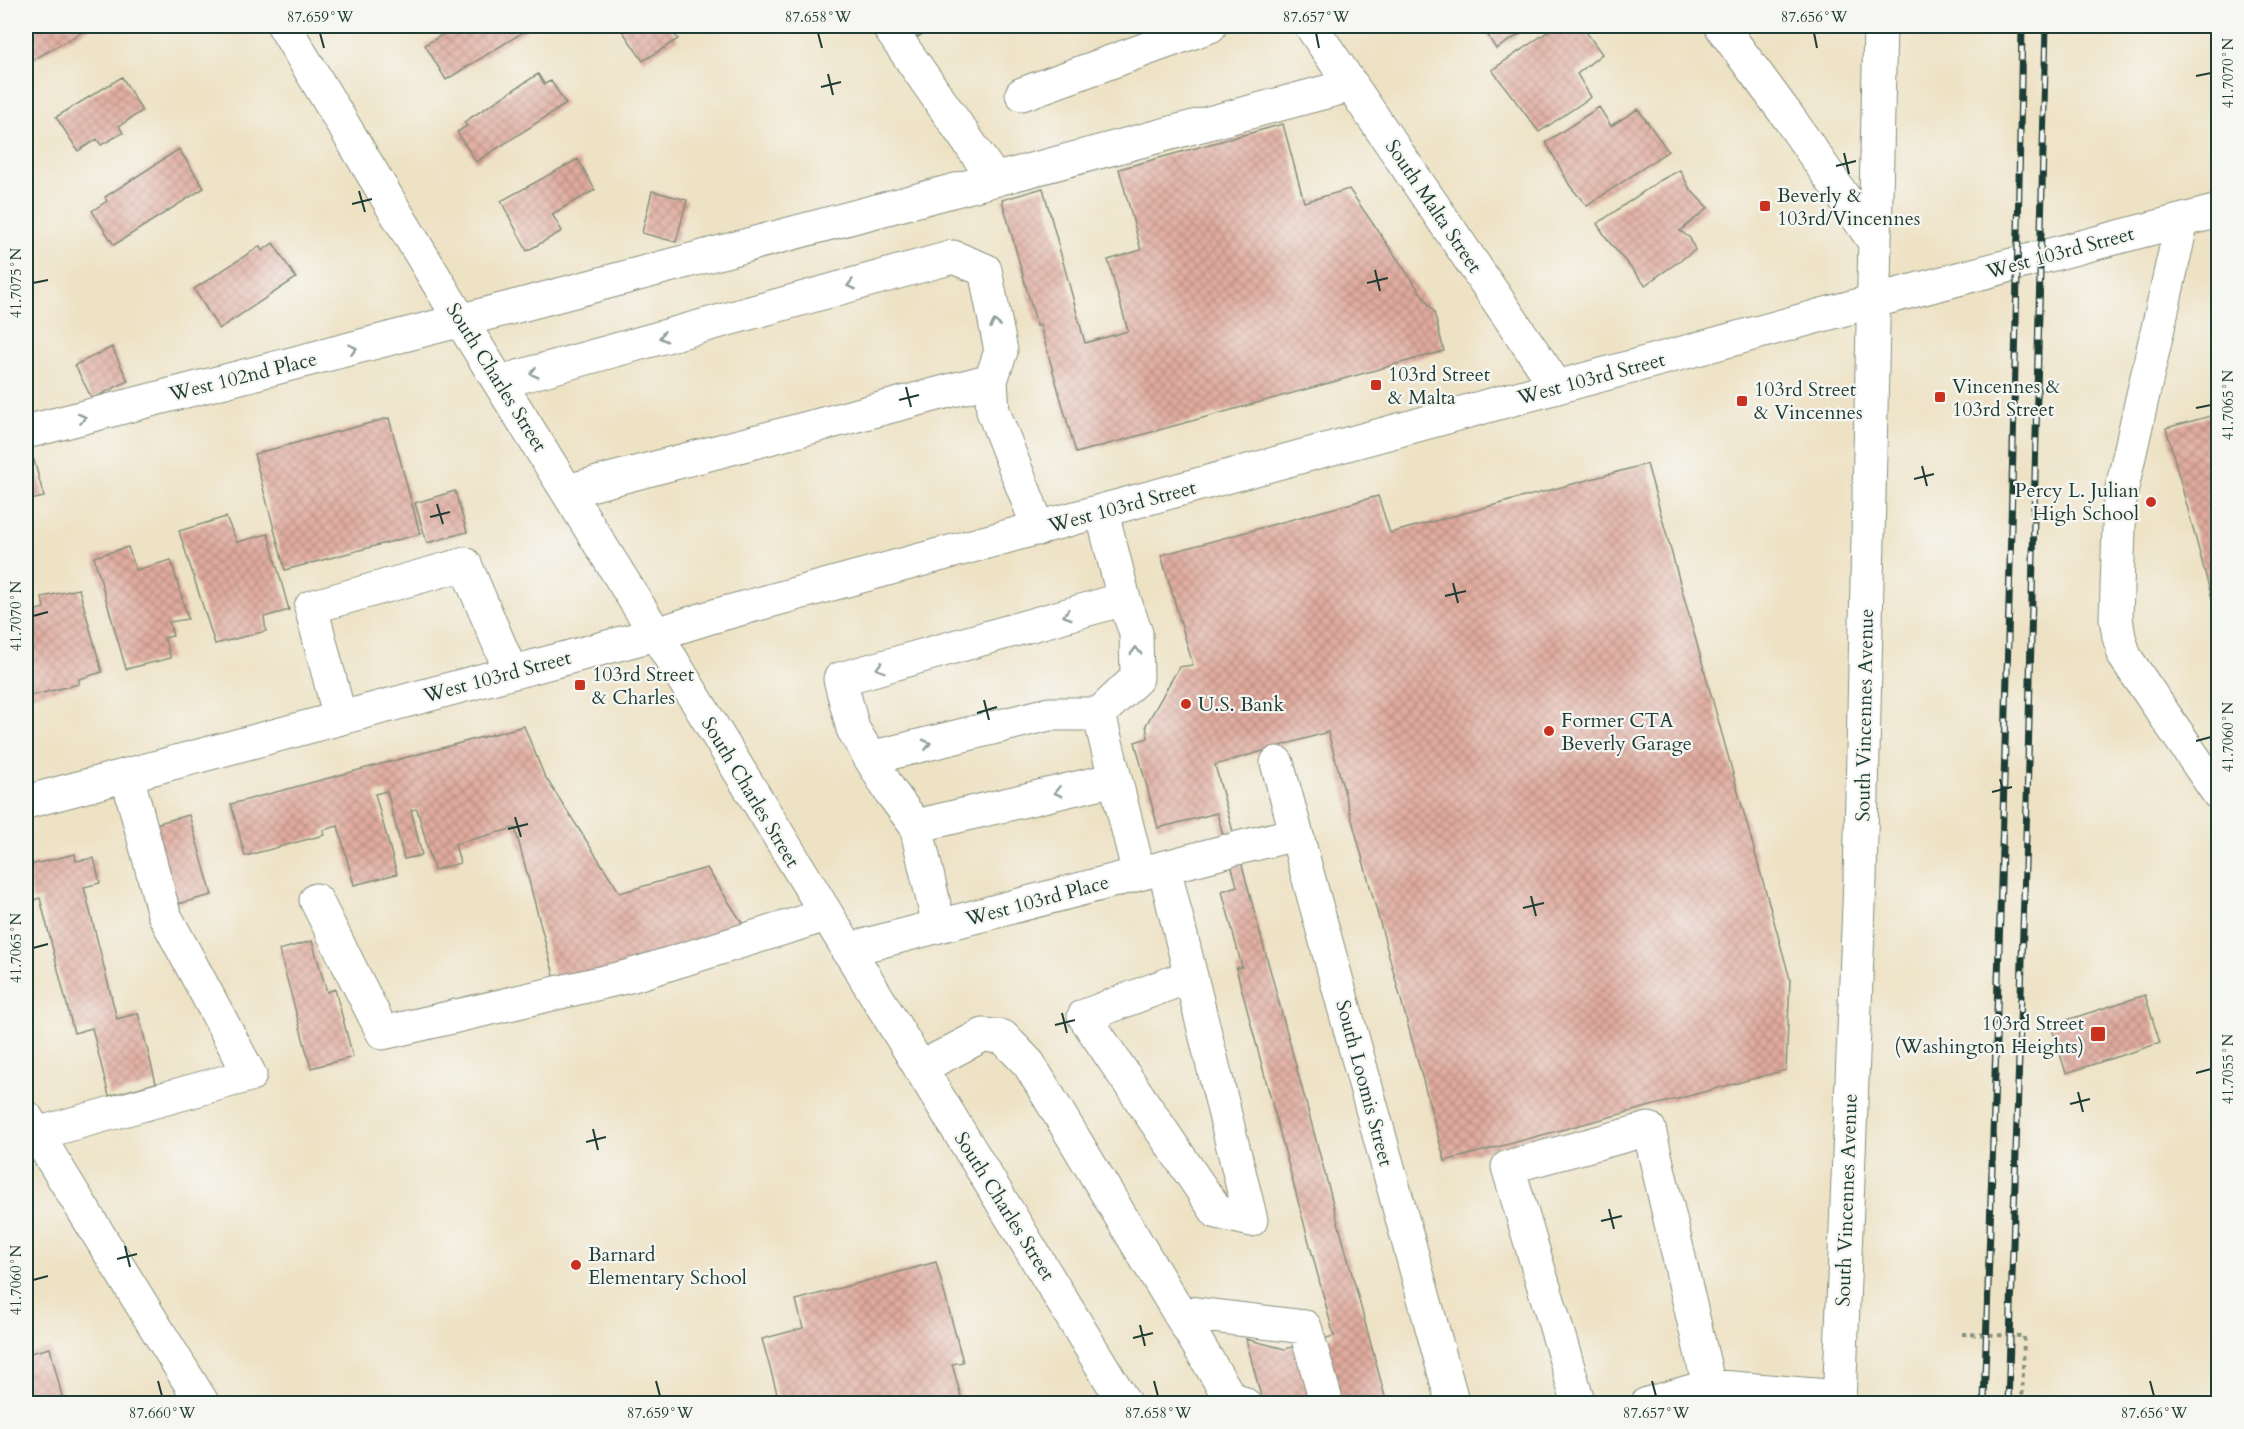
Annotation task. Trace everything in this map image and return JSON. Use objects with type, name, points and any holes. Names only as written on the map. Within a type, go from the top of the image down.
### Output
[{"type":"street","name":"South Charles Street","points":[[284,26],[461,321],[656,634],[1125,1404]]},
{"type":"street","points":[[888,26],[995,180]]},
{"type":"street","points":[[1022,94],[1210,26]]},
{"type":"street","name":"South Malta Street","points":[[1311,26],[1557,387]]},
{"type":"street","points":[[1721,26],[1875,241]]},
{"type":"street","name":"South Vincennes Avenue","points":[[1839,1400],[1860,880],[1880,26]]},
{"type":"street","name":"West 102nd Place","points":[[26,432],[461,321],[1352,86]]},
{"type":"street","name":"West 103rd Street","points":[[26,802],[656,634],[714,616],[1874,301],[2218,211]]},
{"type":"street","points":[[2182,221],[2120,497],[2116,618],[2125,657],[2218,793]]},
{"type":"street","points":[[500,382],[954,257],[985,270],[1001,351],[991,380],[993,411],[1039,529]]},
{"type":"street","points":[[567,491],[991,380]]},
{"type":"street","points":[[870,758],[1049,714],[1099,714],[1137,678],[1136,633],[1124,599],[1102,512]]},
{"type":"street","points":[[340,718],[311,607],[465,564],[511,672]]},
{"type":"street","points":[[939,926],[916,826],[890,791],[854,729],[840,679],[1124,599]]},
{"type":"street","points":[[1099,714],[1115,779],[1191,976],[1251,1220],[1217,1212],[1084,1016],[1191,976]]},
{"type":"street","name":"South Loomis Street","points":[[1277,763],[1453,1404]]},
{"type":"street","points":[[127,775],[164,914],[250,1075],[31,1126],[203,1404]]},
{"type":"street","points":[[916,826],[1115,779]]},
{"type":"street","name":"West 103rd Place","points":[[847,950],[1296,834]]},
{"type":"street","points":[[316,900],[383,1033],[630,976],[826,915]]},
{"type":"street","points":[[920,1068],[983,1035],[1003,1038],[1029,1064],[1229,1396],[1244,1404]]},
{"type":"street","points":[[1579,1404],[1508,1167],[1649,1129],[1709,1386]]},
{"type":"street","points":[[1179,1312],[1305,1327],[1327,1404]]},
{"type":"street","points":[[1647,1404],[1709,1386],[1839,1400]]},
{"type":"path","points":[[1962,1334],[2025,1336],[2022,1404]]},
{"type":"building","points":[[26,26],[93,26],[26,64]]},
{"type":"building","points":[[456,26],[533,26],[446,80],[425,45]]},
{"type":"building","points":[[619,26],[669,26],[678,39],[643,61]]},
{"type":"building","points":[[909,26],[936,26],[918,37]]},
{"type":"building","points":[[1482,26],[1533,26],[1496,49]]},
{"type":"building","points":[[1561,26],[1582,26],[1602,54],[1577,74],[1591,97],[1539,132],[1492,70],[1553,28],[1554,30]]},
{"type":"building","points":[[538,74],[544,84],[551,81],[566,104],[476,162],[457,132],[467,126],[464,122]]},
{"type":"building","points":[[122,77],[142,111],[119,126],[123,133],[101,145],[97,139],[78,151],[56,117]]},
{"type":"building","points":[[1599,107],[1611,126],[1638,109],[1668,151],[1587,206],[1570,186],[1546,142]]},
{"type":"building","points":[[1283,124],[1304,202],[1349,189],[1434,312],[1444,351],[1076,453],[1002,200],[1043,188],[1085,343],[1128,331],[1108,260],[1141,250],[1119,169]]},
{"type":"building","points":[[179,149],[204,188],[114,245],[92,211],[107,201],[105,197]]},
{"type":"building","points":[[578,159],[595,190],[552,214],[562,231],[527,251],[501,201]]},
{"type":"building","points":[[1680,170],[1690,189],[1708,208],[1680,231],[1690,238],[1695,250],[1645,285],[1597,224],[1659,181]]},
{"type":"building","points":[[652,191],[687,200],[676,242],[642,233]]},
{"type":"building","points":[[273,243],[296,278],[219,329],[194,289],[260,246],[262,251]]},
{"type":"building","points":[[112,347],[128,381],[92,399],[75,365]]},
{"type":"building","points":[[2218,414],[2218,621],[2166,428]]},
{"type":"building","points":[[389,418],[420,534],[285,570],[254,454]]},
{"type":"building","points":[[34,460],[44,497],[26,501],[26,462]]},
{"type":"building","points":[[1647,464],[1790,979],[1786,1070],[1445,1161],[1328,732],[1215,765],[1387,1404],[1352,1404],[1350,1396],[1324,1404],[1263,1404],[1246,1339],[1285,1349],[1334,1336],[1236,968],[1242,967],[1222,891],[1237,886],[1217,813],[1158,828],[1135,742],[1148,738],[1146,725],[1179,667],[1193,665],[1161,555],[1378,496],[1390,533]]},
{"type":"building","points":[[455,491],[467,532],[427,543],[415,503]]},
{"type":"building","points":[[226,517],[237,542],[268,534],[289,610],[264,617],[266,631],[215,644],[179,531]]},
{"type":"building","points":[[128,547],[136,570],[171,560],[188,619],[169,622],[173,636],[164,638],[171,658],[126,669],[94,557]]},
{"type":"building","points":[[79,589],[102,672],[79,679],[79,684],[26,697],[26,613],[44,608],[42,597]]},
{"type":"building","points":[[524,726],[544,775],[620,893],[707,868],[748,932],[557,987],[515,828],[455,844],[460,863],[434,870],[417,809],[411,810],[422,855],[404,859],[387,791],[375,794],[397,874],[354,885],[338,826],[323,830],[324,835],[245,856],[231,804]]},
{"type":"building","points":[[189,815],[212,895],[174,905],[151,825]]},
{"type":"building","points":[[75,854],[76,861],[94,858],[100,883],[84,887],[117,1019],[138,1013],[156,1083],[109,1096],[92,1028],[74,1033],[40,898],[33,900],[26,869],[26,866]]},
{"type":"building","points":[[312,941],[327,992],[335,989],[353,1057],[311,1068],[279,950]]},
{"type":"building","points":[[2145,995],[2160,1043],[2066,1073],[2051,1025]]},
{"type":"building","points":[[936,1262],[963,1362],[952,1364],[962,1400],[952,1404],[780,1404],[762,1339],[803,1328],[796,1300]]},
{"type":"building","points":[[50,1348],[62,1396],[35,1404],[26,1404],[26,1354]]},
{"type":"railway","points":[[1984,1404],[2006,715],[2022,26]]},
{"type":"railway","points":[[2008,1404],[2027,803],[2046,26]]},
{"type":"place","name":"Beverly & 103rd/Vincennes","points":[[1765,206]]},
{"type":"place","name":"103rd Street & Malta","points":[[1376,385]]},
{"type":"place","name":"Vincennes & 103rd Street","points":[[1940,397]]},
{"type":"place","name":"103rd Street & Vincennes","points":[[1742,401]]},
{"type":"place","name":"Percy L. Julian High School","points":[[2151,502]]},
{"type":"place","name":"103rd Street & Charles","points":[[580,685]]},
{"type":"place","name":"U.S. Bank","points":[[1186,704]]},
{"type":"place","name":"Former CTA Beverly Garage","points":[[1549,731]]},
{"type":"place","name":"103rd Street (Washington Heights)","points":[[2098,1034]]},
{"type":"place","name":"Barnard Elementary School","points":[[576,1265]]}]
